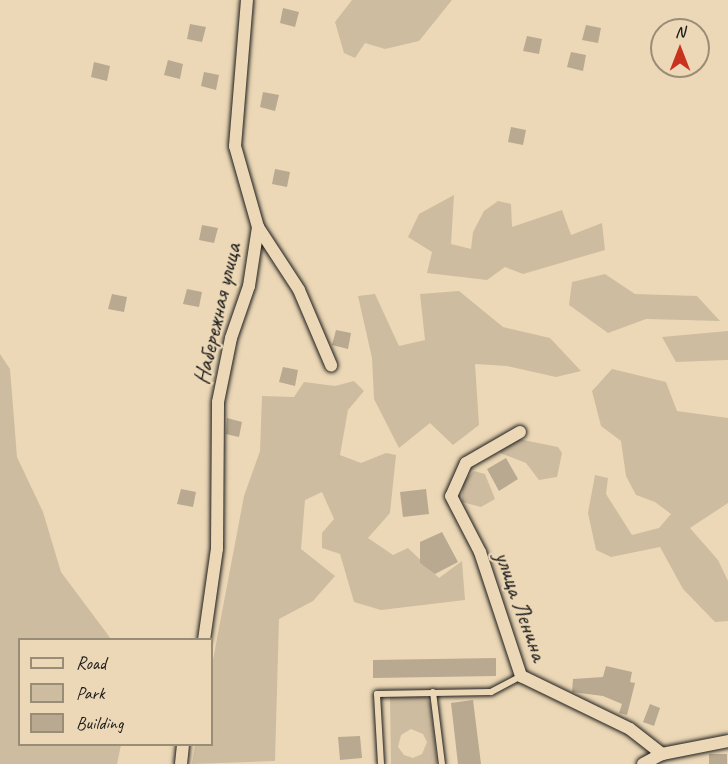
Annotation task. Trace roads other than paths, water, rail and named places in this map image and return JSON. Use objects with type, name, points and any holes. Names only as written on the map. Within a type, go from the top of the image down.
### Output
[{"type":"street","name":"Набережная улица","points":[[204,638],[217,549],[218,402],[231,339],[249,286],[258,227],[235,146],[247,0]]},
{"type":"street","points":[[258,227],[299,290],[331,365]]},
{"type":"street","name":"улица Ленина","points":[[520,432],[466,463],[451,496],[480,552],[521,676],[630,729],[662,754]]},
{"type":"street","points":[[644,764],[662,754],[728,741]]},
{"type":"street","points":[[181,764],[183,746]]},
{"type":"lane","points":[[381,764],[377,694],[491,692],[521,676]]},
{"type":"lane","points":[[433,692],[442,764]]}]
